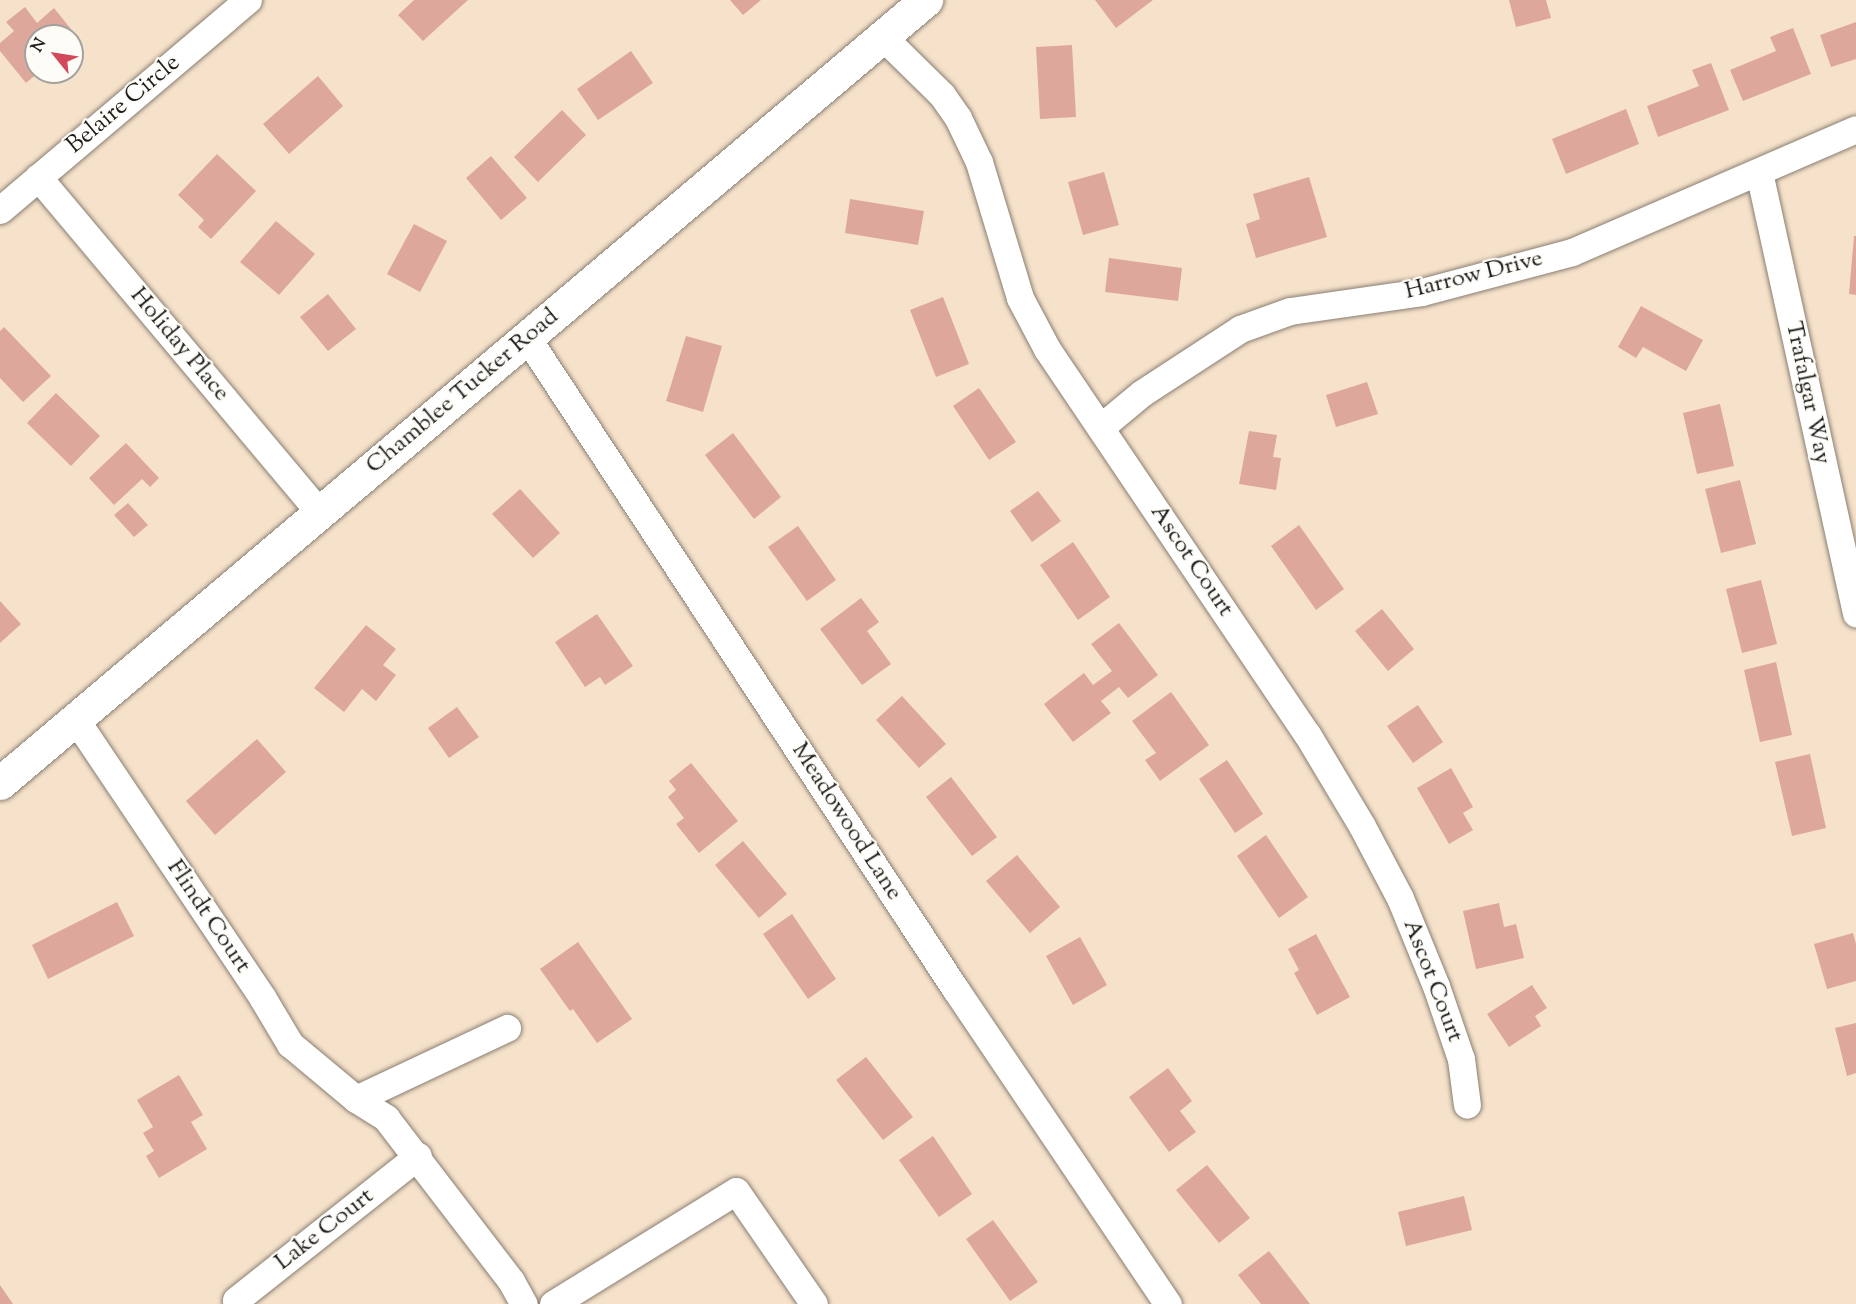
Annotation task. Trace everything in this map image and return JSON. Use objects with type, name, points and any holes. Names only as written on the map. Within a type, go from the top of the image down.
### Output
[{"type":"main road","name":"Chamblee Tucker Road","points":[[0,783],[528,339],[926,0]]},
{"type":"street","name":"Belaire Circle","points":[[0,210],[248,0]]},
{"type":"street","name":"Ascot Court","points":[[883,37],[942,95],[957,118],[979,162],[1020,298],[1047,349],[1307,734],[1367,836],[1400,898],[1436,986],[1461,1059],[1467,1106]]},
{"type":"street","name":"Harrow Drive","points":[[1101,427],[1142,393],[1240,329],[1290,310],[1422,292],[1572,252],[1856,129]]},
{"type":"street","name":"Trafalgar Way","points":[[1759,172],[1856,613]]},
{"type":"street","name":"Holiday Place","points":[[38,177],[320,513]]},
{"type":"street","name":"Meadowood Lane","points":[[528,339],[943,970],[1167,1304]]},
{"type":"street","name":"Flindt Court","points":[[76,720],[262,997],[290,1044],[356,1099],[386,1118],[418,1156],[511,1281],[524,1304]]},
{"type":"street","points":[[356,1099],[507,1028]]},
{"type":"street","name":"Lake Court","points":[[238,1304],[236,1300],[418,1156]]},
{"type":"street","points":[[553,1304],[736,1191],[814,1304]]},
{"type":"building","points":[[414,0],[468,0],[423,41],[398,15]]},
{"type":"building","points":[[730,0],[761,0],[743,15]]},
{"type":"building","points":[[1095,0],[1153,0],[1116,28]]},
{"type":"building","points":[[1509,0],[1546,0],[1551,18],[1516,27]]},
{"type":"building","points":[[25,7],[37,23],[54,8],[67,24],[24,24],[24,81],[0,51],[0,43],[14,31],[6,22]]},
{"type":"building","points":[[1856,22],[1856,59],[1831,67],[1820,35]]},
{"type":"building","points":[[1793,28],[1811,74],[1743,101],[1730,70],[1776,51],[1770,37]]},
{"type":"building","points":[[1072,45],[1076,117],[1040,119],[1036,47]]},
{"type":"building","points":[[631,51],[653,83],[598,120],[577,89]]},
{"type":"building","points":[[1711,63],[1729,110],[1658,137],[1647,106],[1699,86],[1692,70]]},
{"type":"building","points":[[318,76],[343,106],[289,154],[263,124]]},
{"type":"building","points":[[1626,109],[1639,144],[1566,174],[1552,139]]},
{"type":"building","points":[[562,110],[586,135],[538,182],[514,157]]},
{"type":"building","points":[[217,154],[256,191],[211,239],[198,227],[204,220],[178,195]]},
{"type":"building","points":[[491,156],[527,198],[501,220],[466,178]]},
{"type":"building","points":[[1104,172],[1119,225],[1083,235],[1068,182]]},
{"type":"building","points":[[1309,177],[1327,237],[1256,258],[1246,224],[1260,219],[1253,194]]},
{"type":"building","points":[[850,199],[924,211],[918,245],[845,233]]},
{"type":"building","points":[[276,221],[315,254],[279,295],[240,262]]},
{"type":"building","points":[[414,224],[447,241],[420,292],[387,274]]},
{"type":"building","points":[[1854,236],[1856,236],[1856,295],[1849,294]]},
{"type":"building","points":[[1109,258],[1182,268],[1178,301],[1105,292]]},
{"type":"building","points":[[328,294],[356,329],[328,351],[300,317]]},
{"type":"building","points":[[943,297],[969,364],[936,377],[910,310]]},
{"type":"building","points":[[1641,306],[1703,340],[1686,371],[1643,347],[1636,358],[1618,347]]},
{"type":"building","points":[[4,327],[51,376],[23,402],[0,378],[0,331]]},
{"type":"building","points":[[686,336],[722,346],[703,412],[666,401]]},
{"type":"building","points":[[1367,382],[1378,414],[1336,427],[1326,395]]},
{"type":"building","points":[[979,388],[1016,442],[989,460],[953,406]]},
{"type":"building","points":[[56,393],[100,436],[71,466],[27,423]]},
{"type":"building","points":[[1720,404],[1734,466],[1697,474],[1683,413]]},
{"type":"building","points":[[1249,431],[1277,435],[1273,457],[1281,458],[1276,490],[1239,484]]},
{"type":"building","points":[[733,433],[781,497],[754,519],[705,455]]},
{"type":"building","points":[[126,443],[159,478],[150,487],[142,479],[114,505],[89,478]]},
{"type":"building","points":[[1740,480],[1756,544],[1721,553],[1705,489]]},
{"type":"building","points":[[520,489],[560,533],[533,558],[492,514]]},
{"type":"building","points":[[1038,491],[1061,521],[1032,542],[1010,511]]},
{"type":"building","points":[[128,503],[148,525],[134,537],[114,515]]},
{"type":"building","points":[[1299,525],[1344,589],[1316,610],[1271,546]]},
{"type":"building","points":[[798,526],[836,580],[807,601],[768,547]]},
{"type":"building","points":[[1073,542],[1110,597],[1078,620],[1040,565]]},
{"type":"building","points":[[1761,580],[1777,644],[1742,653],[1726,589]]},
{"type":"building","points":[[861,598],[879,622],[867,631],[891,664],[862,685],[820,629]]},
{"type":"building","points":[[0,601],[21,624],[0,643]]},
{"type":"building","points":[[1382,609],[1414,649],[1388,671],[1355,631]]},
{"type":"building","points":[[597,614],[633,666],[605,685],[600,677],[585,687],[555,642]]},
{"type":"building","points":[[1119,623],[1158,675],[1128,698],[1119,687],[1101,701],[1111,713],[1073,742],[1044,704],[1084,673],[1093,685],[1112,671],[1091,644]]},
{"type":"building","points":[[366,625],[396,649],[383,665],[396,675],[376,701],[362,689],[344,712],[314,688]]},
{"type":"building","points":[[1776,662],[1792,735],[1760,742],[1744,670]]},
{"type":"building","points":[[1171,692],[1209,745],[1160,781],[1145,760],[1156,753],[1132,721]]},
{"type":"building","points":[[902,696],[946,744],[919,768],[876,720]]},
{"type":"building","points":[[1418,705],[1443,742],[1413,763],[1387,726]]},
{"type":"building","points":[[457,707],[479,737],[449,758],[428,728]]},
{"type":"building","points":[[257,739],[286,772],[215,835],[186,801]]},
{"type":"building","points":[[1810,754],[1826,828],[1792,836],[1775,762]]},
{"type":"building","points":[[1227,760],[1263,814],[1235,833],[1199,779]]},
{"type":"building","points":[[691,763],[738,821],[699,853],[676,824],[684,818],[668,797],[676,790],[669,781]]},
{"type":"building","points":[[1451,768],[1473,807],[1463,813],[1473,830],[1449,844],[1417,788]]},
{"type":"building","points":[[951,777],[997,837],[972,856],[926,797]]},
{"type":"building","points":[[1266,835],[1308,897],[1279,918],[1237,856]]},
{"type":"building","points":[[743,841],[787,894],[759,918],[715,865]]},
{"type":"building","points":[[1017,855],[1060,907],[1030,933],[986,881]]},
{"type":"building","points":[[117,902],[134,936],[48,979],[32,945]]},
{"type":"building","points":[[1499,903],[1504,927],[1516,924],[1524,958],[1476,969],[1463,911]]},
{"type":"building","points":[[792,914],[836,979],[808,999],[763,934]]},
{"type":"building","points":[[1853,933],[1856,944],[1856,981],[1827,989],[1814,944]]},
{"type":"building","points":[[1316,934],[1350,997],[1317,1015],[1294,973],[1299,970],[1288,949]]},
{"type":"building","points":[[1080,937],[1107,985],[1073,1005],[1046,956]]},
{"type":"building","points":[[578,942],[632,1019],[597,1043],[573,1009],[570,1011],[540,969]]},
{"type":"building","points":[[1532,985],[1547,1008],[1535,1016],[1541,1026],[1509,1047],[1487,1014]]},
{"type":"building","points":[[1856,1023],[1856,1073],[1847,1076],[1835,1028]]},
{"type":"building","points":[[866,1057],[913,1117],[883,1140],[836,1080]]},
{"type":"building","points":[[1168,1068],[1192,1101],[1180,1111],[1196,1132],[1169,1152],[1129,1097]]},
{"type":"building","points":[[179,1075],[203,1115],[191,1122],[207,1149],[159,1178],[146,1156],[154,1151],[143,1133],[153,1127],[137,1100]]},
{"type":"building","points":[[933,1136],[972,1194],[939,1217],[899,1160]]},
{"type":"building","points":[[1207,1165],[1250,1218],[1219,1243],[1176,1190]]},
{"type":"building","points":[[1464,1196],[1472,1230],[1406,1246],[1398,1212]]},
{"type":"building","points":[[993,1220],[1038,1282],[1010,1301],[966,1239]]},
{"type":"building","points":[[1269,1251],[1310,1304],[1261,1304],[1238,1275]]},
{"type":"building","points":[[0,1285],[13,1304],[0,1304]]}]
